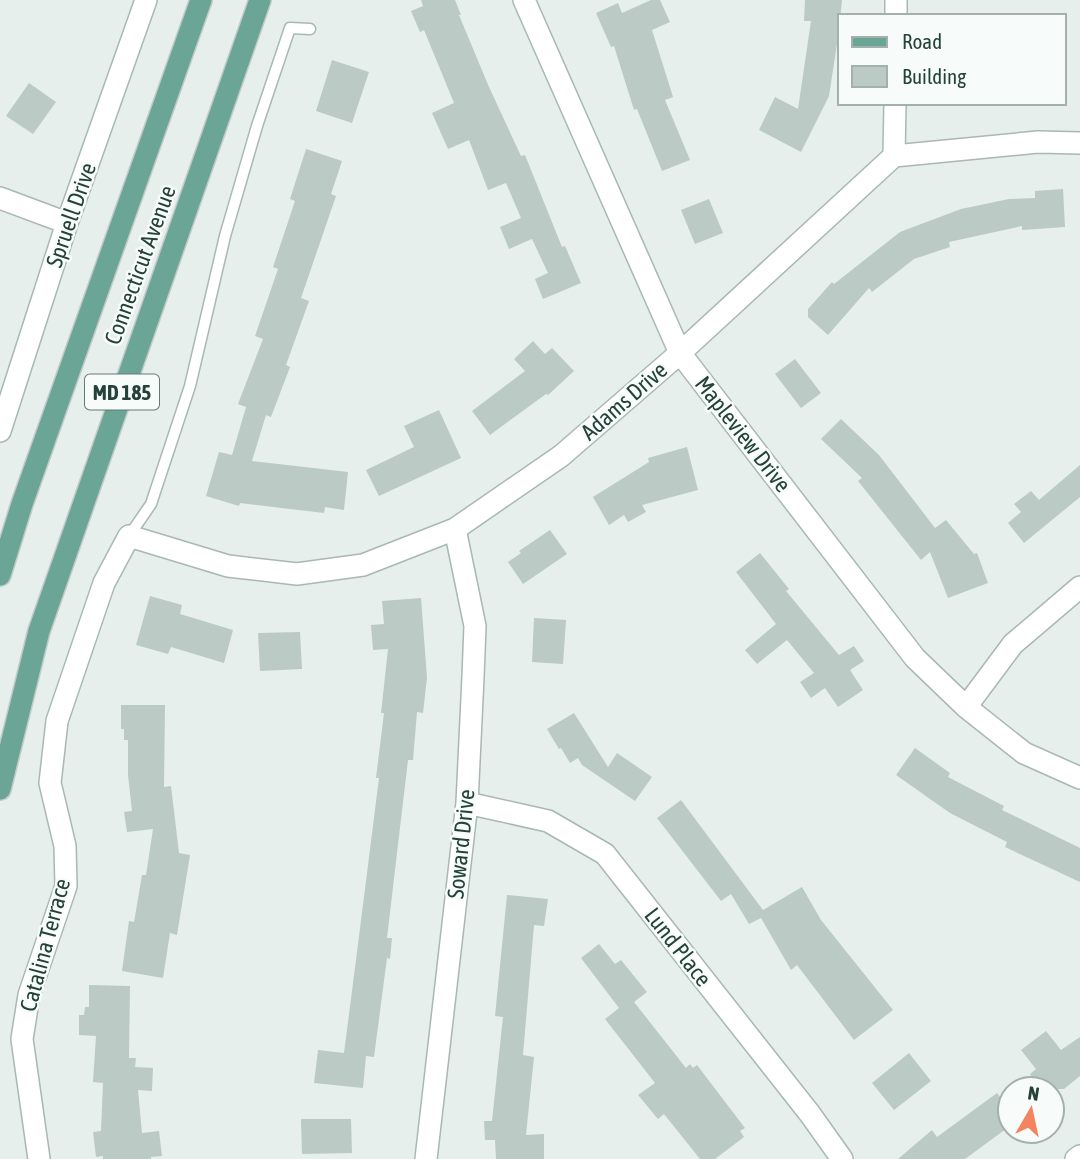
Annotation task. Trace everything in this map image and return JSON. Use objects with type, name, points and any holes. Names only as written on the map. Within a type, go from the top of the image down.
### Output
[{"type":"main road","name":"Connecticut Avenue","points":[[0,575],[22,505],[201,0]]},
{"type":"main road","name":"Connecticut Avenue","points":[[0,789],[39,631],[260,0]]},
{"type":"street","name":"Spruell Drive","points":[[0,431],[67,223],[146,0]]},
{"type":"street","name":"Mapleview Drive","points":[[524,0],[680,353],[915,658],[966,707],[1024,752],[1080,778]]},
{"type":"street","points":[[895,105],[894,156],[1038,142],[1080,143]]},
{"type":"street","name":"Adams Drive","points":[[129,536],[228,566],[297,574],[363,565],[455,529],[561,456],[680,353],[894,156]]},
{"type":"street","points":[[0,198],[67,223]]},
{"type":"street","name":"Soward Drive","points":[[426,1159],[467,803],[475,626],[455,529]]},
{"type":"street","name":"Catalina Terrace","points":[[39,1159],[22,1039],[29,995],[66,886],[65,846],[50,783],[57,721],[104,583],[129,536]]},
{"type":"street","points":[[966,707],[1013,645],[1080,587]]},
{"type":"street","name":"Lund Place","points":[[467,803],[548,821],[605,854],[842,1159]]},
{"type":"lane","points":[[129,536],[151,504],[190,386],[225,236],[289,28],[310,29]]},
{"type":"building","points":[[421,0],[455,0],[489,87],[521,156],[525,155],[562,247],[565,246],[581,283],[543,299],[535,279],[548,273],[532,239],[509,249],[500,227],[521,218],[506,183],[488,190],[469,140],[448,149],[432,113],[454,103],[424,30],[420,32],[411,11],[423,6]]},
{"type":"building","points":[[651,0],[660,0],[670,22],[652,30],[673,97],[665,100],[690,160],[662,171],[637,109],[634,110],[614,46],[611,47],[596,13],[618,3],[622,13]]},
{"type":"building","points":[[805,0],[842,0],[829,96],[801,152],[759,130],[775,97],[798,109],[811,21],[804,21]]},
{"type":"building","points":[[332,60],[369,72],[352,123],[316,111]]},
{"type":"building","points":[[29,83],[56,102],[33,134],[6,116]]},
{"type":"building","points":[[306,149],[342,161],[331,194],[336,196],[301,298],[309,301],[286,365],[290,367],[271,417],[266,415],[252,461],[348,472],[344,510],[325,507],[324,513],[240,503],[239,506],[206,496],[219,452],[232,455],[246,407],[238,404],[263,339],[255,336],[278,269],[273,267],[295,201],[290,199]]},
{"type":"building","points":[[1063,189],[1065,227],[1022,230],[1022,226],[949,242],[950,247],[914,259],[872,292],[869,288],[828,335],[808,317],[808,309],[832,282],[834,284],[900,232],[961,209],[1009,199],[1035,198],[1035,191]]},
{"type":"building","points":[[709,199],[723,233],[695,244],[681,210]]},
{"type":"building","points":[[533,341],[545,354],[552,348],[574,371],[548,395],[490,435],[472,411],[525,371],[514,359]]},
{"type":"building","points":[[795,359],[821,393],[801,408],[775,374]]},
{"type":"building","points":[[439,410],[461,458],[379,496],[366,470],[414,447],[404,426]]},
{"type":"building","points":[[841,419],[879,455],[935,528],[946,520],[974,554],[977,553],[988,583],[948,598],[930,552],[921,560],[858,481],[862,478],[821,439]]},
{"type":"building","points":[[687,447],[698,490],[642,505],[646,512],[628,522],[624,515],[609,525],[593,497],[649,462],[648,458]]},
{"type":"building","points":[[1080,465],[1080,497],[1024,543],[1008,523],[1021,512],[1014,504],[1031,491],[1039,500]]},
{"type":"building","points":[[550,530],[567,554],[523,584],[508,562]]},
{"type":"building","points":[[760,553],[789,589],[786,591],[839,655],[854,646],[864,661],[850,670],[863,690],[838,707],[825,688],[811,698],[800,682],[814,673],[787,640],[757,664],[745,650],[776,624],[736,572]]},
{"type":"building","points":[[150,596],[182,605],[180,614],[233,630],[224,663],[171,647],[168,654],[136,645]]},
{"type":"building","points":[[421,598],[427,678],[423,713],[417,712],[413,760],[408,760],[387,938],[392,938],[390,959],[387,958],[374,1057],[366,1056],[363,1088],[314,1083],[318,1050],[344,1053],[379,778],[376,778],[388,649],[373,650],[371,625],[384,624],[382,601]]},
{"type":"building","points":[[534,618],[566,620],[563,664],[532,662]]},
{"type":"building","points":[[300,632],[302,669],[260,671],[258,633]]},
{"type":"building","points":[[121,705],[165,705],[164,787],[171,786],[179,853],[190,855],[177,935],[170,933],[163,978],[122,971],[129,921],[134,922],[142,875],[146,875],[153,829],[127,832],[124,812],[132,811],[128,740],[124,740],[124,729],[121,729]]},
{"type":"building","points":[[574,713],[608,767],[617,753],[652,777],[635,801],[582,765],[578,758],[570,763],[561,748],[559,749],[547,729]]},
{"type":"building","points":[[915,748],[950,773],[948,777],[1004,806],[1002,810],[1080,848],[1080,882],[1005,847],[1007,842],[950,813],[896,775]]},
{"type":"building","points":[[681,800],[763,910],[802,887],[821,920],[893,1010],[854,1040],[797,965],[791,970],[761,918],[749,924],[731,894],[721,901],[657,818]]},
{"type":"building","points":[[507,895],[548,899],[544,926],[534,925],[523,1055],[534,1057],[526,1135],[544,1134],[544,1159],[496,1159],[495,1140],[485,1140],[484,1121],[492,1121],[503,1017],[495,1016]]},
{"type":"building","points":[[599,944],[615,964],[621,960],[647,992],[634,1002],[686,1068],[690,1064],[693,1068],[697,1065],[745,1128],[740,1131],[744,1137],[715,1159],[700,1159],[664,1114],[658,1119],[638,1095],[655,1083],[605,1019],[619,1008],[581,958]]},
{"type":"building","points":[[89,985],[130,986],[129,1058],[136,1058],[135,1067],[153,1068],[152,1091],[138,1090],[142,1133],[159,1131],[162,1156],[151,1159],[96,1157],[93,1132],[101,1131],[103,1083],[93,1082],[96,1036],[79,1035],[79,1015],[84,1015],[85,1007],[89,1007]]},
{"type":"building","points":[[1046,1031],[1061,1050],[1080,1037],[1080,1076],[1066,1087],[1066,1075],[1031,1075],[1036,1069],[1021,1050]]},
{"type":"building","points":[[909,1053],[931,1081],[894,1110],[872,1083]]},
{"type":"building","points":[[996,1094],[996,1136],[965,1159],[898,1159],[932,1130],[937,1137]]},
{"type":"building","points":[[301,1119],[351,1119],[352,1153],[302,1154]]}]
